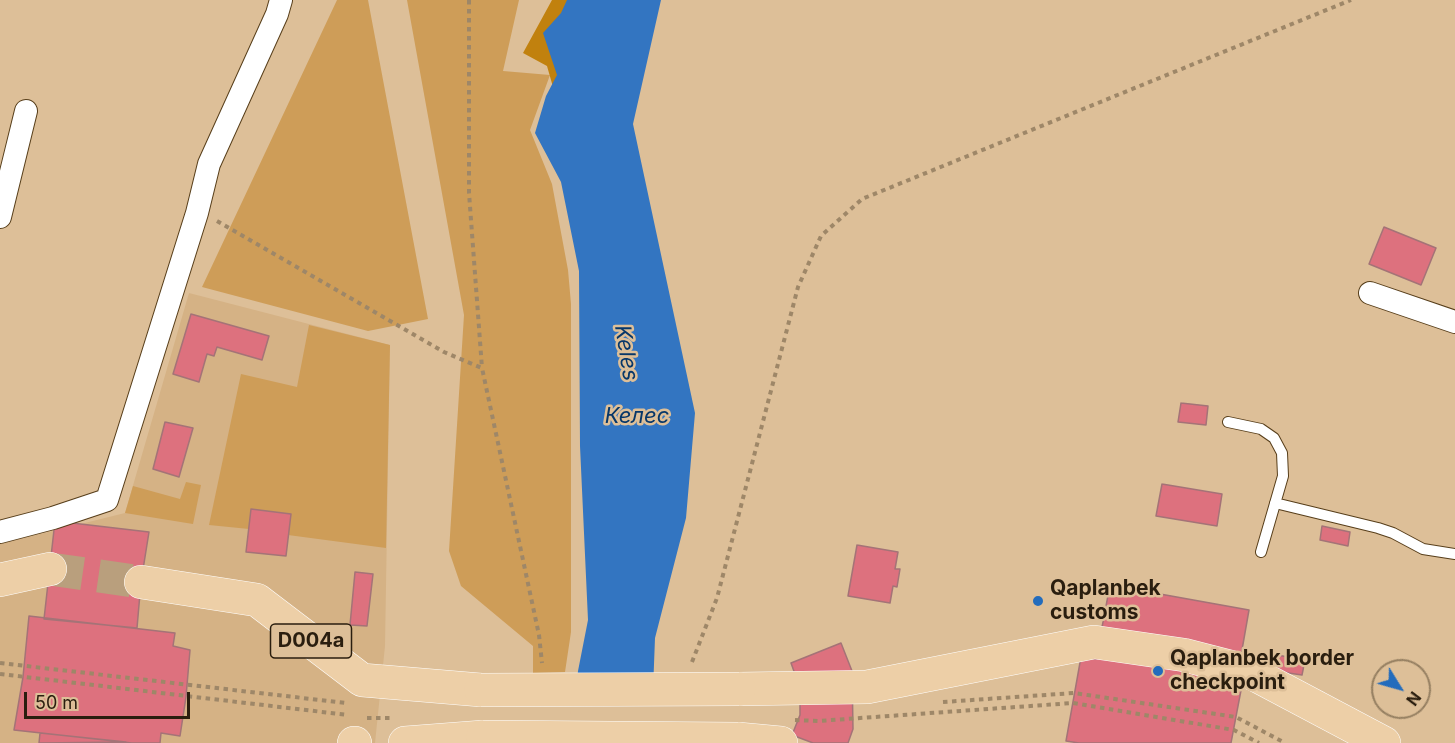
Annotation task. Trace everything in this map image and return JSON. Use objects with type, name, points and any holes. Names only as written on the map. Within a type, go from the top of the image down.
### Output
[{"type":"main road","points":[[0,580],[50,569]]},
{"type":"main road","name":"D004a","points":[[141,582],[257,600],[362,680],[481,690],[867,687],[1094,642],[1184,655],[1250,672],[1384,743]]},
{"type":"main road","points":[[403,731],[483,737],[738,739],[783,731]]},
{"type":"street","points":[[0,532],[107,500],[197,213],[209,164],[277,14],[280,0]]},
{"type":"street","points":[[0,217],[26,111]]},
{"type":"street","points":[[1370,293],[1455,322]]},
{"type":"lane","points":[[1227,422],[1261,429],[1274,438],[1282,453],[1283,476],[1262,552]]},
{"type":"lane","points":[[1275,503],[1378,528],[1393,533],[1423,549],[1455,554]]},
{"type":"path","points":[[469,0],[469,193],[482,368],[539,635],[542,666]]},
{"type":"path","points":[[692,663],[717,598],[798,287],[821,236],[862,199],[1351,0]]},
{"type":"path","points":[[197,213],[218,222],[444,352],[482,368]]},
{"type":"path","points":[[0,663],[348,703]]},
{"type":"path","points":[[0,674],[377,719],[403,731]]},
{"type":"path","points":[[1074,693],[1236,717],[1285,743]]},
{"type":"path","points":[[783,731],[818,721],[1073,703],[1234,730],[1259,743]]},
{"type":"shaded area","points":[[337,0],[368,0],[428,319],[368,331],[202,287]]},
{"type":"shaded area","points":[[407,0],[519,0],[503,71],[550,75],[530,130],[552,184],[568,270],[571,304],[571,632],[565,672],[533,673],[533,646],[461,586],[449,551],[464,315]]},
{"type":"shaded area","points":[[552,0],[582,0],[559,108],[547,66],[523,53]]},
{"type":"shaded area","points":[[189,293],[390,345],[385,646],[375,743],[0,743],[0,544],[125,513]]},
{"type":"shaded area","points":[[309,325],[390,345],[386,548],[288,535],[290,514],[251,509],[249,529],[209,525],[241,374],[297,387]]},
{"type":"shaded area","points":[[186,482],[201,485],[193,524],[125,513],[133,486],[180,499]]},
{"type":"water","name":"Келес","points":[[567,0],[661,0],[633,124],[695,413],[686,518],[655,638],[651,743],[570,743],[578,671],[588,620],[580,446],[579,271],[561,182],[535,133],[546,96],[557,75],[543,33],[561,13]]},
{"type":"pier","points":[[657,675],[654,743],[567,743],[574,676]]},
{"type":"building","points":[[1384,227],[1436,248],[1421,285],[1369,264]]},
{"type":"building","points":[[191,314],[269,336],[262,360],[217,347],[214,356],[207,354],[199,382],[173,374]]},
{"type":"building","points":[[1181,403],[1208,406],[1206,425],[1178,422]]},
{"type":"building","points":[[165,422],[193,428],[179,477],[153,469]]},
{"type":"building","points":[[1162,484],[1222,494],[1217,526],[1156,516]]},
{"type":"building","points":[[251,509],[291,514],[286,556],[246,552]]},
{"type":"building","points":[[55,521],[149,532],[137,628],[44,619]]},
{"type":"building","points":[[1322,526],[1350,532],[1348,546],[1320,540]]},
{"type":"building","points":[[857,545],[898,552],[895,569],[900,569],[897,587],[893,586],[890,603],[848,596]]},
{"type":"building","points":[[355,572],[373,574],[367,626],[350,625]]},
{"type":"building","name":"Qaplanbek border checkpoint","points":[[1110,585],[1249,610],[1236,684],[1242,685],[1231,743],[1079,743],[1066,741],[1081,657],[1096,659]]},
{"type":"building","points":[[29,616],[175,633],[173,646],[190,650],[180,736],[161,733],[160,743],[132,743],[14,730],[23,677]]},
{"type":"building","points":[[841,643],[852,671],[853,729],[848,743],[813,743],[792,735],[800,715],[800,688],[791,663]]},
{"type":"building","points":[[1277,655],[1305,660],[1302,675],[1275,671]]},
{"type":"building","points":[[40,733],[126,742],[39,743]]},
{"type":"tunnel","points":[[50,569],[141,582]]},
{"type":"place","name":"Qaplanbek customs","points":[[1038,601]]},
{"type":"place","name":"Qaplanbek border checkpoint","points":[[1158,671]]},
{"type":"water label","name":"Keles","points":[[626,353]]}]
